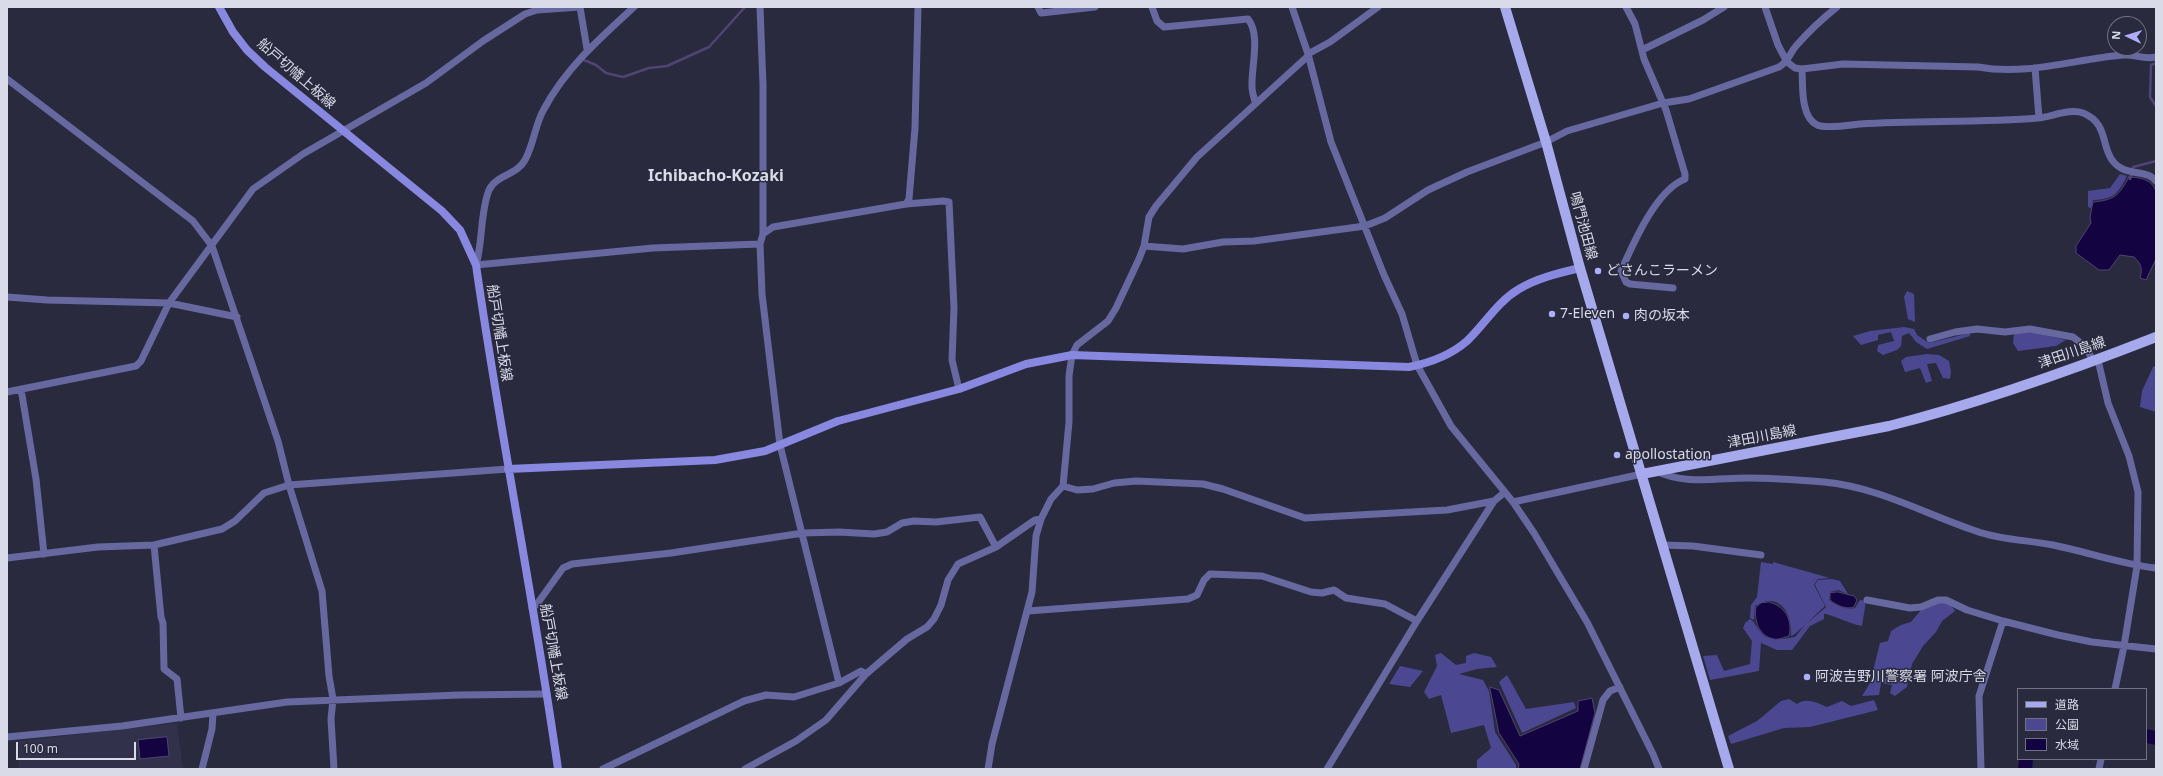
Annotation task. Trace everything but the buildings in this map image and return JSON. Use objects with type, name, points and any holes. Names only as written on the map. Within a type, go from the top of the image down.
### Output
[{"type":"main road","name":"鳴門池田線","points":[[1505,7],[1546,142],[1580,268],[1642,474]]},
{"type":"main road","name":"津田川島線","points":[[1642,474],[1889,426],[1925,417],[2095,360],[2156,337]]},
{"type":"main road","points":[[1642,474],[1729,769]]},
{"type":"street","name":"船戸切幡上板線","points":[[219,7],[233,32],[247,50],[343,132],[442,211],[460,230],[476,264],[508,469],[547,694],[558,769]]},
{"type":"street","points":[[7,392],[136,366],[141,360],[169,303],[253,189],[303,154],[426,83],[525,14],[537,10],[580,7],[588,49]]},
{"type":"street","points":[[634,7],[588,49],[557,87],[544,109],[525,160],[512,173],[494,182],[490,188],[486,199],[479,253],[476,264],[653,248],[760,244]]},
{"type":"street","points":[[760,7],[763,85],[763,234],[760,244],[762,294],[780,445],[839,683]]},
{"type":"street","points":[[906,204],[909,199],[915,128],[918,7]]},
{"type":"street","points":[[1038,7],[1040,13],[1096,7]]},
{"type":"street","points":[[1152,7],[1156,21],[1164,27],[1248,19],[1252,24],[1254,43],[1252,88],[1255,102]]},
{"type":"street","points":[[1292,7],[1308,55],[1331,142],[1402,314],[1417,365],[1451,426],[1513,502],[1534,532],[1587,622],[1659,769]]},
{"type":"street","points":[[988,769],[992,744],[1032,592],[1036,536],[1041,519],[1052,499],[1062,486],[1069,422],[1069,376],[1072,355],[1077,345],[1108,321],[1116,308],[1144,246],[1146,227],[1149,217],[1156,206],[1197,157],[1255,102],[1308,55],[1330,42],[1378,7]]},
{"type":"street","points":[[1626,7],[1635,24],[1642,50],[1663,103],[1685,174],[1685,179],[1676,182],[1645,221],[1621,271],[1626,282],[1630,284],[1673,288]]},
{"type":"street","points":[[1642,50],[1703,20],[1724,7]]},
{"type":"street","points":[[1764,7],[1778,45],[1787,62],[1795,68],[1802,69],[1843,64],[1978,67],[1994,70],[2035,68],[2123,55],[2136,56],[2146,59],[2156,57]]},
{"type":"street","points":[[1144,246],[1183,249],[1223,242],[1270,240],[1365,226],[1385,218],[1428,190],[1467,172],[1546,142],[1567,131],[1663,103],[1689,99],[1779,67],[1787,62],[1795,47],[1814,26],[1837,7]]},
{"type":"street","points":[[2035,68],[2039,118]]},
{"type":"street","points":[[1802,69],[1803,93],[1808,115],[1818,125],[1828,126],[2039,118],[2068,112],[2082,112],[2097,122],[2104,136],[2111,159],[2131,173],[2148,175],[2156,181]]},
{"type":"street","points":[[7,79],[193,221],[212,246],[278,441],[289,485],[322,590],[329,676],[333,699],[331,719],[334,769]]},
{"type":"street","points":[[763,234],[774,227],[906,204],[943,201],[949,202],[954,308],[952,360],[958,389]]},
{"type":"street","points":[[7,558],[98,547],[154,545],[222,529],[235,522],[264,493],[289,485],[508,469],[721,459],[748,456],[780,445],[838,421],[958,389],[1026,364],[1072,355],[1399,368],[1417,365],[1450,353],[1467,341],[1498,306],[1518,289],[1549,276],[1580,268]]},
{"type":"street","points":[[7,297],[47,300],[169,303],[237,318]]},
{"type":"street","points":[[1930,340],[1955,332],[1977,329],[2005,332],[2030,329],[2073,337],[2086,348],[2095,360],[2108,403],[2129,456],[2138,492],[2137,566],[2124,646],[2115,688]]},
{"type":"street","points":[[20,389],[36,479],[44,554]]},
{"type":"street","points":[[1656,471],[1664,475],[1688,479],[1750,478],[1802,481],[1857,487],[1884,494],[1978,532],[2053,545],[2137,566],[2156,568]]},
{"type":"street","points":[[1513,502],[1642,474]]},
{"type":"street","points":[[1062,486],[1077,490],[1094,489],[1114,483],[1136,481],[1203,484],[1223,489],[1305,518],[1342,515],[1393,515],[1447,510],[1494,501]]},
{"type":"street","points":[[1327,769],[1417,621],[1494,501],[1505,492]]},
{"type":"street","points":[[532,608],[537,604],[563,568],[572,564],[671,553],[803,533],[839,532],[874,534],[886,532],[902,523],[914,521],[936,522],[980,517],[996,547]]},
{"type":"street","points":[[745,769],[796,742],[826,720],[866,674],[907,639],[927,627],[941,605],[948,580],[958,564],[996,547],[1035,520],[1041,519]]},
{"type":"street","points":[[154,545],[161,617],[163,623],[164,669],[177,679],[181,718]]},
{"type":"street","points":[[1663,545],[1693,546],[1761,555]]},
{"type":"street","points":[[1028,611],[1188,599],[1197,595],[1204,580],[1210,574],[1250,575],[1262,576],[1311,592],[1322,593],[1334,590],[1346,598],[1377,602],[1417,621]]},
{"type":"street","points":[[1867,600],[1910,608],[1921,607],[1938,600],[1946,600],[1967,610],[2002,621],[2058,635],[2124,646],[2156,649]]},
{"type":"street","points":[[1981,769],[1979,696],[2002,621]]},
{"type":"street","points":[[603,769],[744,701],[766,695],[794,697],[839,683],[862,671],[866,674]]},
{"type":"street","points":[[1584,769],[1603,700],[1610,691],[1620,687]]},
{"type":"street","points":[[7,737],[181,718],[287,702],[333,699],[547,694]]},
{"type":"street","points":[[202,769],[212,729],[213,713]]},
{"type":"shaded area","points":[[177,723],[183,769],[19,769],[19,741]]},
{"type":"green space","points":[[2120,174],[2127,176],[2118,191],[2111,197],[2093,200],[2091,208],[2088,207],[2088,191],[2110,188]]},
{"type":"green space","points":[[1907,291],[1914,294],[1915,322],[1908,319],[1904,297]]},
{"type":"green space","points":[[1904,327],[1914,329],[1917,335],[1929,343],[1970,333],[1970,336],[1927,349],[1916,342],[1909,333],[1902,336],[1901,346],[1897,350],[1883,355],[1877,351],[1878,345],[1894,341],[1891,332],[1878,335],[1878,340],[1861,345],[1853,336],[1870,331]]},
{"type":"green space","points":[[2031,332],[2066,340],[2056,346],[2018,351],[2013,343],[2014,334]]},
{"type":"green space","points":[[1927,354],[1939,355],[1949,361],[1951,371],[1950,379],[1943,378],[1936,363],[1927,364],[1932,381],[1926,383],[1920,368],[1905,372],[1901,361],[1906,357]]},
{"type":"green space","points":[[2156,366],[2156,412],[2140,407],[2142,391],[2153,367]]},
{"type":"green space","points":[[1761,562],[1773,564],[1773,562],[1830,578],[1818,579],[1814,585],[1825,606],[1802,628],[1791,636],[1790,620],[1783,607],[1778,603],[1771,601],[1755,606],[1754,620],[1750,618],[1751,605],[1757,597]]},
{"type":"green space","points":[[1832,579],[1840,581],[1848,594],[1838,590],[1830,592],[1829,600],[1838,606],[1855,608],[1860,600],[1866,601],[1862,626],[1824,614],[1824,619],[1810,626],[1792,650],[1777,650],[1761,643],[1759,671],[1710,680],[1703,656],[1717,655],[1724,671],[1750,664],[1752,641],[1743,628],[1745,623],[1750,619],[1763,635],[1771,639],[1795,637],[1805,625],[1826,607],[1815,585],[1818,580]]},
{"type":"green space","points":[[1939,602],[1948,604],[1955,611],[1942,621],[1936,632],[1923,646],[1912,664],[1907,687],[1895,696],[1890,693],[1892,685],[1881,683],[1879,695],[1862,696],[1870,683],[1880,643],[1888,641],[1891,631],[1901,625],[1911,622],[1921,610]]},
{"type":"green space","points":[[1441,653],[1456,665],[1466,663],[1466,656],[1474,653],[1491,657],[1497,667],[1477,669],[1459,674],[1483,680],[1489,691],[1495,732],[1516,765],[1516,769],[1477,769],[1477,760],[1491,748],[1484,725],[1451,733],[1441,695],[1429,699],[1424,692],[1437,666],[1435,655]]},
{"type":"green space","points":[[1400,666],[1423,671],[1410,687],[1389,684]]},
{"type":"green space","points":[[1507,675],[1526,709],[1574,702],[1576,708],[1522,733],[1499,682]]},
{"type":"green space","points":[[1789,699],[1797,704],[1808,701],[1816,702],[1827,707],[1842,701],[1851,706],[1874,700],[1878,710],[1810,727],[1784,728],[1731,744],[1728,736],[1757,721],[1781,701]]},
{"type":"water","points":[[2129,177],[2141,178],[2148,181],[2156,191],[2156,259],[2146,280],[2140,278],[2141,266],[2134,257],[2120,255],[2109,270],[2099,270],[2076,253],[2076,246],[2091,223],[2090,217],[2093,202],[2106,200],[2115,196],[2122,189]]},
{"type":"water","points":[[1838,592],[1854,596],[1857,600],[1854,607],[1848,608],[1841,606],[1830,600],[1830,593]]},
{"type":"water","points":[[1769,602],[1775,604],[1783,610],[1789,619],[1789,636],[1774,639],[1764,635],[1758,627],[1756,607],[1761,603]]},
{"type":"water","points":[[1490,687],[1499,690],[1520,736],[1578,711],[1578,701],[1592,698],[1595,713],[1580,769],[1518,769],[1519,764],[1499,733]]},
{"type":"water","points":[[167,737],[169,756],[140,759],[138,740]]},
{"type":"waterway","points":[[584,60],[596,65],[606,73],[623,77],[649,68],[667,66],[709,47],[745,7]]},
{"type":"waterway","points":[[2156,63],[2151,65],[2150,97],[2156,106]]},
{"type":"waterway","points":[[2130,179],[2133,167],[2156,161]]},
{"type":"waterway","points":[[2147,736],[2156,738]]},
{"type":"waterway","points":[[2025,769],[2026,760]]},
{"type":"place","name":"どさんこラーメン","points":[[1598,271]]},
{"type":"place","name":"7-Eleven","points":[[1552,314]]},
{"type":"place","name":"肉の坂本","points":[[1626,316]]},
{"type":"place","name":"apollostation","points":[[1617,455]]},
{"type":"place","name":"阿波吉野川警察署 阿波庁舎","points":[[1807,677]]},
{"type":"district","name":"Ichibacho-Kozaki","points":[[716,176]]}]
